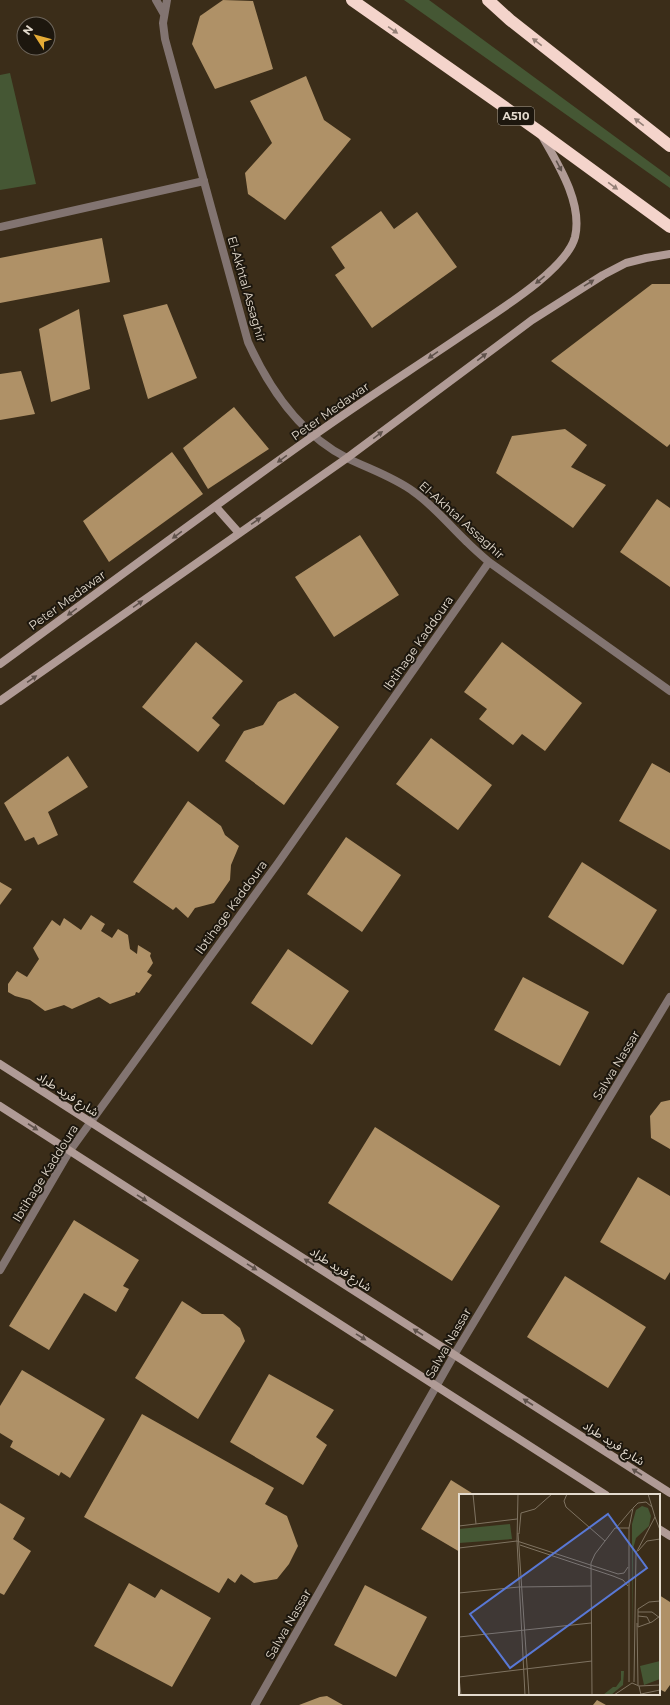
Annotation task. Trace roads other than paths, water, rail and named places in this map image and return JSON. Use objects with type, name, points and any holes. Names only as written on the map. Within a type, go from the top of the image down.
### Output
[{"type":"highway","points":[[488,0],[510,20],[670,146]]},
{"type":"highway","points":[[499,0],[510,20]]},
{"type":"highway","name":"A510","points":[[356,4],[540,132],[670,227]]},
{"type":"street","points":[[156,0],[164,14]]},
{"type":"street","points":[[164,14],[167,0]]},
{"type":"street","name":"El-Akhtal Assaghir","points":[[164,14],[163,23],[165,39],[248,342],[273,387],[298,420],[314,436],[327,446],[347,458],[395,480],[414,492],[435,509],[489,562],[670,691]]},
{"type":"street","name":"Peter Medawar","points":[[0,664],[314,436],[508,304],[553,269],[570,246],[575,236],[573,204],[569,187],[540,132]]},
{"type":"street","points":[[0,227],[204,181]]},
{"type":"street","points":[[0,701],[347,458],[532,320],[582,288],[626,263],[670,254]]},
{"type":"street","points":[[216,507],[240,533]]},
{"type":"street","name":"Ibtihage Kaddoura","points":[[0,1270],[70,1152],[90,1123],[278,863],[489,562]]},
{"type":"street","name":"Salwa Nassar","points":[[255,1705],[454,1355],[670,997]]},
{"type":"street","name":"شارع فريد طراد","points":[[0,1064],[670,1493]]},
{"type":"street","points":[[0,1106],[437,1385],[604,1494]]},
{"type":"street","points":[[660,1530],[670,1536]]}]
